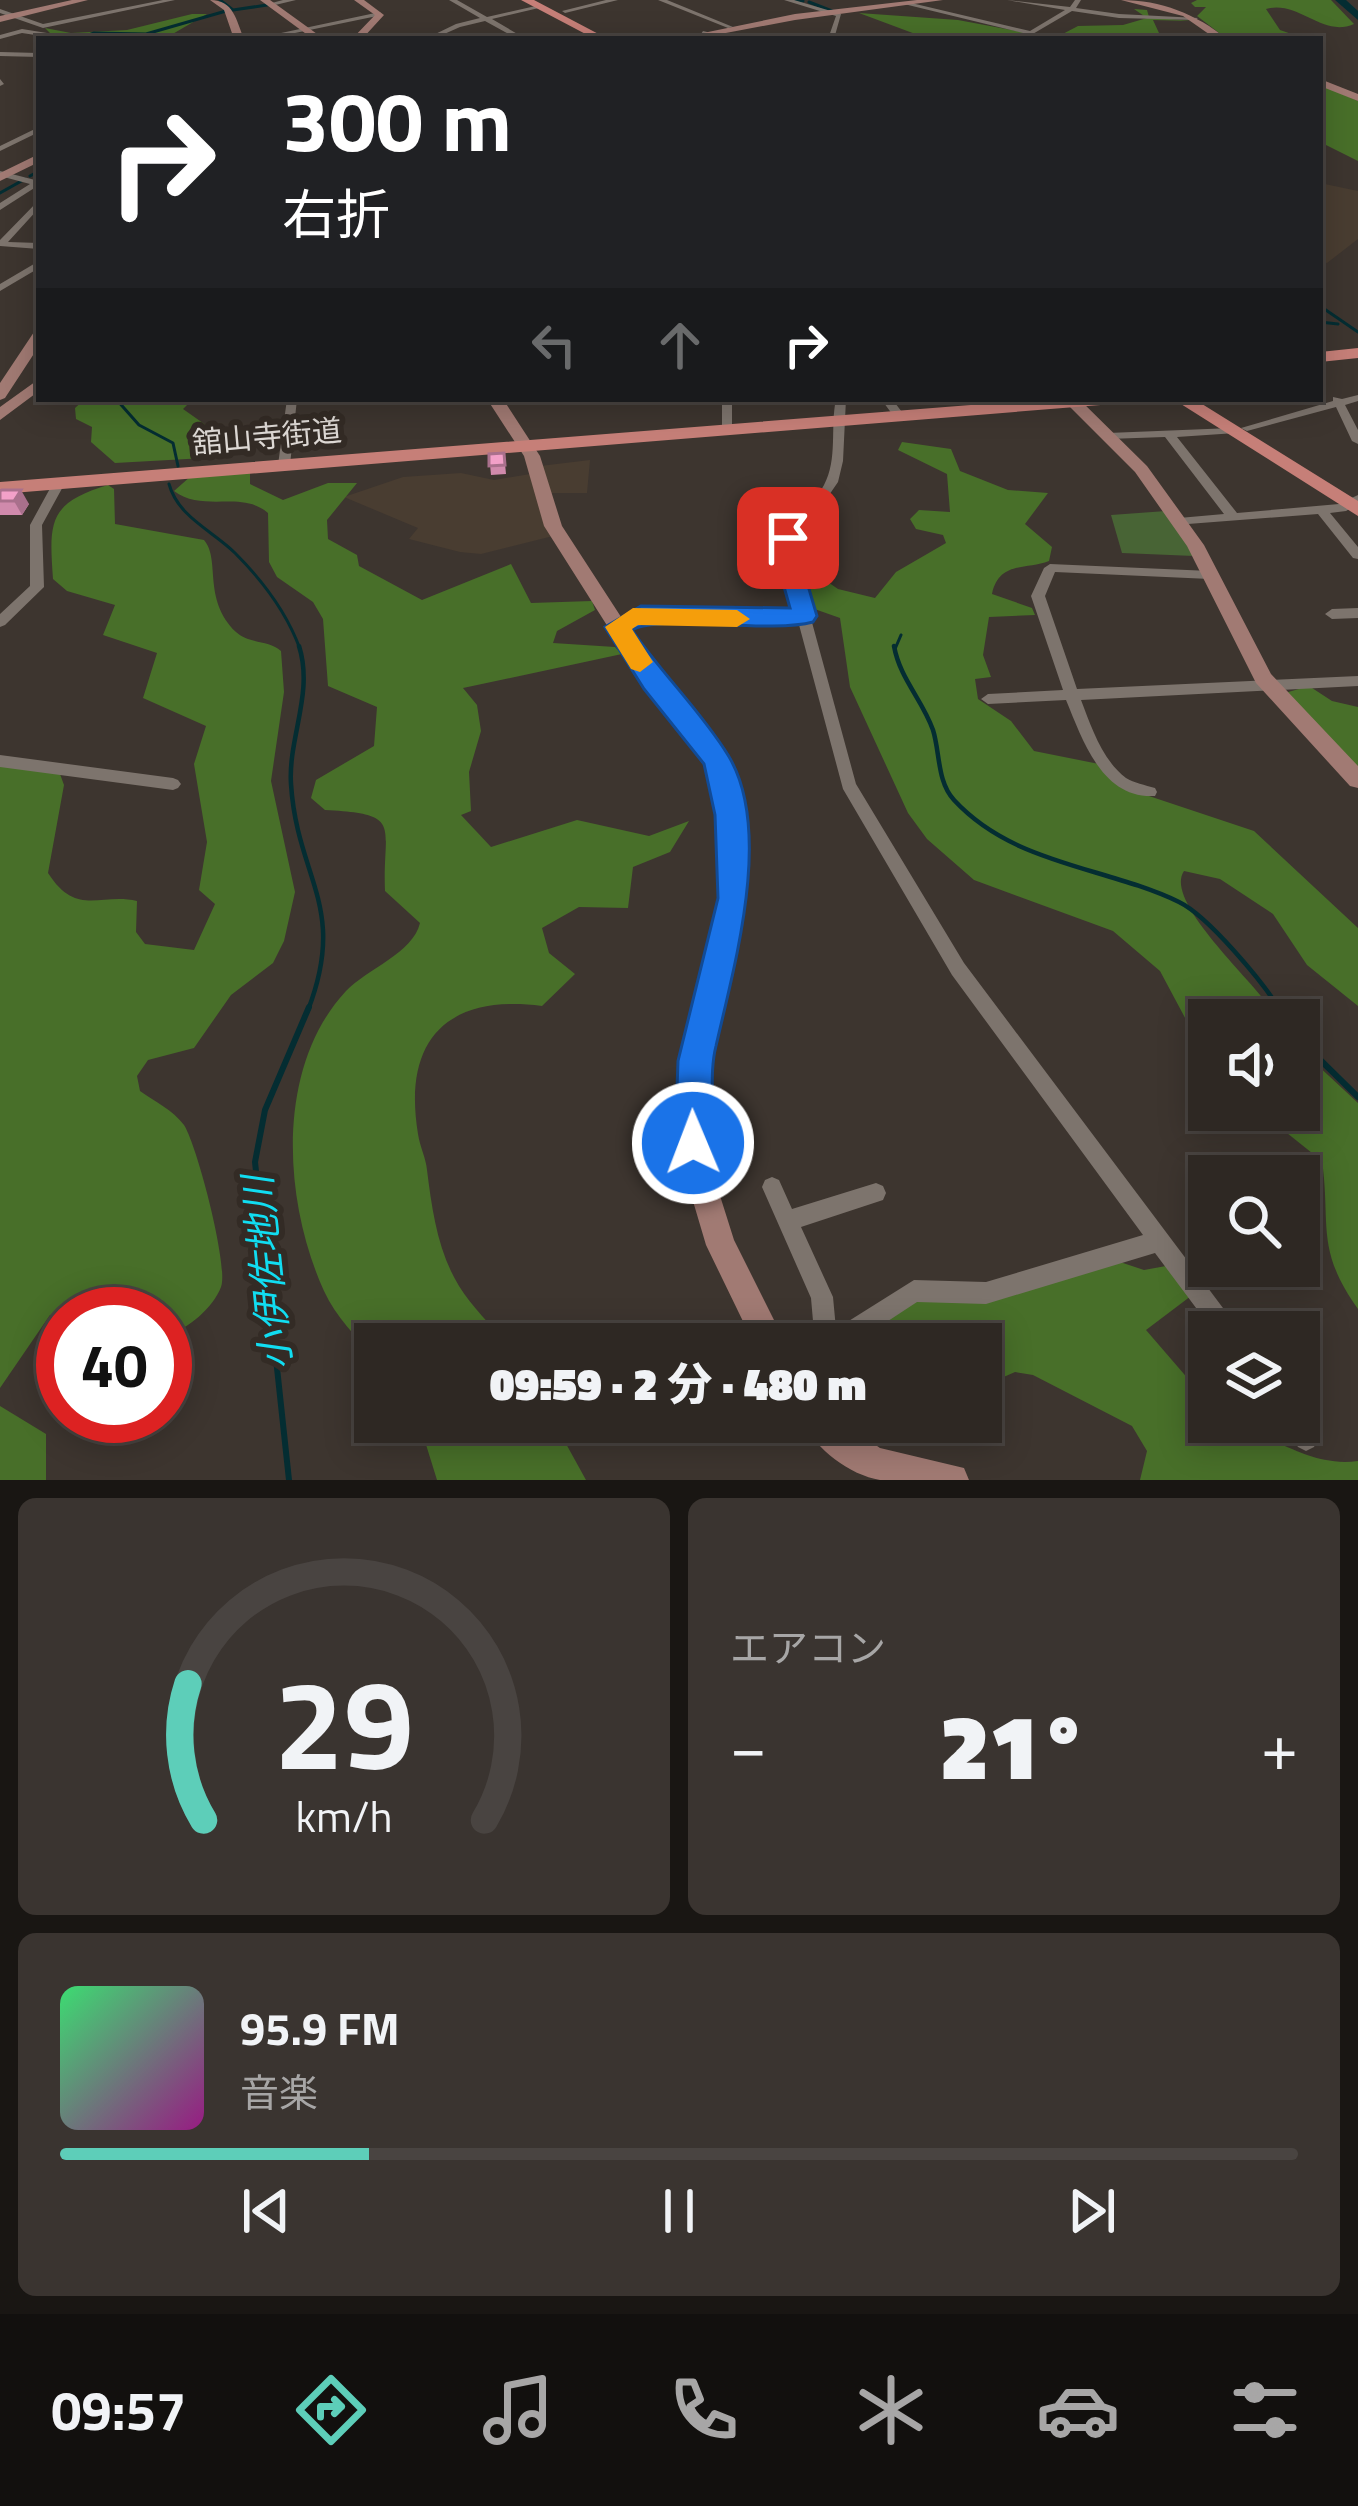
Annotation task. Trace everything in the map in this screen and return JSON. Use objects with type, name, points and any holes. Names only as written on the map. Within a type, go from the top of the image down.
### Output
[{"type":"main road","points":[[526,0],[565,10],[611,36]]},
{"type":"main road","points":[[542,4],[598,36]]},
{"type":"main road","points":[[1323,356],[1358,353]]},
{"type":"main road","name":"舘山寺街道","points":[[0,488],[1043,402]]},
{"type":"main road","points":[[1188,402],[1240,429]]},
{"type":"main road","points":[[1205,402],[1356,503]]},
{"type":"street","points":[[13,16],[85,0]]},
{"type":"street","points":[[0,15],[43,26],[172,0]]},
{"type":"street","points":[[214,0],[230,10],[238,36]]},
{"type":"street","points":[[267,2],[293,0]]},
{"type":"street","points":[[358,0],[380,14]]},
{"type":"street","points":[[452,0],[518,36]]},
{"type":"street","points":[[565,10],[615,0]]},
{"type":"street","points":[[661,0],[730,33]]},
{"type":"street","points":[[787,0],[806,1],[839,15],[832,36]]},
{"type":"street","points":[[691,36],[939,0]]},
{"type":"street","points":[[1010,0],[1195,18]]},
{"type":"street","points":[[1125,0],[1195,18],[1218,36]]},
{"type":"street","points":[[267,2],[315,36]]},
{"type":"street","points":[[437,36],[542,4]]},
{"type":"street","points":[[907,4],[1031,33],[1076,4]]},
{"type":"street","points":[[271,36],[380,14]]},
{"type":"street","points":[[360,36],[380,14]]},
{"type":"street","points":[[0,38],[35,30],[46,36]]},
{"type":"street","points":[[0,54],[36,55]]},
{"type":"street","points":[[1323,83],[1358,98]]},
{"type":"street","points":[[0,149],[36,131]]},
{"type":"street","points":[[2,175],[36,158]]},
{"type":"street","points":[[2,175],[36,183]]},
{"type":"street","points":[[0,207],[36,184]]},
{"type":"street","points":[[36,206],[1,244],[36,246]]},
{"type":"street","points":[[0,289],[36,266]]},
{"type":"street","points":[[0,394],[36,340]]},
{"type":"street","points":[[0,415],[36,386]]},
{"type":"street","points":[[1108,436],[1240,429],[1336,399],[1358,398]]},
{"type":"street","points":[[1336,399],[1358,441]]},
{"type":"street","points":[[284,465],[292,402]]},
{"type":"street","points":[[497,402],[525,446],[549,518],[618,627],[724,776],[735,856],[734,898],[695,1061],[690,1122],[696,1165],[721,1245],[760,1323]]},
{"type":"street","points":[[727,402],[728,430]]},
{"type":"street","points":[[841,402],[839,454],[830,486],[795,517],[787,543],[848,785],[958,969],[1211,1311]]},
{"type":"street","points":[[888,402],[899,416]]},
{"type":"street","points":[[1068,402],[1141,469],[1179,522],[1267,683],[1358,780]]},
{"type":"street","points":[[1169,434],[1233,518]]},
{"type":"street","points":[[0,622],[37,587],[36,525],[59,483]]},
{"type":"street","points":[[1179,522],[1356,503]]},
{"type":"street","points":[[1321,510],[1358,555]]},
{"type":"street","points":[[1149,792],[1120,782],[1071,694],[1038,596],[1050,568],[1210,575]]},
{"type":"street","points":[[1332,614],[1358,613]]},
{"type":"street","points":[[618,627],[641,614],[708,620],[805,616]]},
{"type":"street","points":[[988,699],[1358,682]]},
{"type":"street","points":[[0,761],[173,784]]},
{"type":"street","points":[[772,1187],[822,1298],[826,1323]]},
{"type":"street","points":[[789,1220],[875,1193]]},
{"type":"street","points":[[864,1323],[914,1292],[986,1293],[1159,1241]]},
{"type":"street","points":[[841,1443],[871,1472],[952,1480]]},
{"type":"shaded area","points":[[1323,184],[1358,191],[1358,239],[1323,262]]},
{"type":"shaded area","points":[[590,460],[587,493],[546,493],[540,466]]},
{"type":"shaded area","points":[[461,473],[494,480],[530,474],[553,536],[481,554],[460,552],[409,539],[418,528],[344,497],[403,477]]},
{"type":"green space","points":[[1331,0],[1354,24],[1331,26],[1289,10],[1266,9],[1280,30],[1297,36],[1223,36],[1197,16],[1206,7],[1191,3]]},
{"type":"green space","points":[[1134,9],[1147,10],[1149,17],[1191,21],[1153,20],[1156,36],[1059,36],[1078,26],[1123,25],[1147,18]]},
{"type":"green space","points":[[859,13],[958,20],[1044,36],[926,36]]},
{"type":"green space","points":[[207,14],[169,36],[53,36],[45,28],[71,33],[127,30]]},
{"type":"green space","points":[[1323,85],[1358,101],[1358,161],[1323,144]]},
{"type":"green space","points":[[82,402],[190,402],[183,409],[220,435],[221,443],[205,458],[115,463],[91,442],[92,427],[76,419],[75,408]]},
{"type":"green space","points":[[902,442],[951,449],[960,471],[1008,490],[1048,493],[1025,524],[1052,547],[1049,561],[1007,571],[992,594],[1032,608],[1035,615],[989,617],[983,655],[991,677],[975,679],[978,699],[1011,721],[1034,751],[1099,764],[1125,788],[1254,831],[1358,928],[1358,1006],[1307,965],[1273,914],[1220,879],[1184,871],[1181,885],[1187,903],[1263,999],[1188,999],[1188,1023],[1160,971],[1113,931],[974,880],[927,839],[908,813],[850,687],[840,618],[806,606],[798,570],[809,569],[838,589],[875,598],[896,572],[946,543],[943,535],[916,529],[910,519],[919,510],[950,512],[947,474],[898,450]]},
{"type":"green space","points":[[250,472],[250,484],[283,500],[328,483],[357,483],[327,520],[328,539],[357,555],[359,566],[422,600],[511,564],[531,603],[592,601],[595,610],[557,631],[553,643],[615,647],[622,654],[463,688],[477,705],[481,731],[469,772],[471,811],[461,815],[491,847],[577,820],[649,836],[689,821],[670,852],[633,867],[628,908],[579,907],[542,928],[549,953],[575,974],[542,1006],[482,1007],[439,1029],[426,1048],[415,1100],[434,1215],[452,1273],[489,1323],[354,1323],[354,1334],[334,1309],[310,1255],[294,1177],[293,1136],[307,1057],[323,1022],[346,991],[399,952],[420,923],[385,891],[386,837],[378,820],[325,810],[311,798],[316,780],[374,746],[377,707],[328,686],[323,619],[313,602],[277,577],[269,562],[268,513],[246,503],[197,500],[174,491],[191,476]]},
{"type":"green space","points":[[108,485],[114,489],[115,524],[204,540],[215,594],[226,619],[241,636],[281,651],[284,692],[271,781],[295,892],[284,941],[273,963],[231,995],[194,1048],[148,1060],[137,1076],[140,1091],[174,1115],[190,1137],[220,1256],[217,1295],[192,1322],[192,1287],[36,1287],[36,1335],[0,1388],[0,766],[60,774],[64,785],[48,873],[59,887],[79,899],[137,901],[136,932],[145,944],[194,950],[215,904],[199,890],[207,842],[194,764],[206,726],[143,698],[157,653],[103,635],[115,605],[67,591],[53,579],[51,543],[57,517],[88,492]]},
{"type":"green space","points":[[1166,511],[1194,556],[1122,553],[1111,515]]},
{"type":"green space","points":[[1309,686],[1332,701],[1358,707],[1358,774],[1285,693]]},
{"type":"green space","points":[[1320,1068],[1358,1103],[1358,1309],[1330,1252],[1322,1161],[1284,1131],[1320,1131]]},
{"type":"green space","points":[[1120,1262],[1144,1270],[1166,1266],[1191,1296],[1146,1330],[1188,1379],[1188,1443],[1278,1443],[1318,1458],[1358,1461],[1358,1480],[1140,1480],[1147,1451],[1132,1426],[1033,1375],[1015,1372],[1002,1378],[1002,1323],[874,1323],[904,1302]]},
{"type":"green space","points":[[0,1406],[36,1428],[36,1443],[46,1443],[46,1480],[0,1480]]},
{"type":"green space","points":[[426,1443],[566,1443],[586,1480],[437,1480]]},
{"type":"building","points":[[504,453],[505,465],[489,466],[489,454]]},
{"type":"building","points":[[2,490],[21,490],[14,501],[0,501]]},
{"type":"waterway","points":[[220,0],[233,10],[267,5]]},
{"type":"waterway","points":[[796,0],[803,1]]},
{"type":"waterway","points":[[1340,0],[1358,17]]},
{"type":"waterway","points":[[809,2],[832,11]]},
{"type":"waterway","points":[[86,36],[146,34],[226,11]]},
{"type":"waterway","points":[[30,176],[36,173]]},
{"type":"waterway","points":[[0,193],[25,179]]},
{"type":"waterway","points":[[1323,308],[1358,332]]},
{"type":"waterway","points":[[1323,322],[1338,324]]},
{"type":"waterway","points":[[119,402],[139,425],[173,443],[178,466]]},
{"type":"waterway","name":"小伊佐地川","points":[[169,484],[188,515],[235,553],[264,586],[299,648]]},
{"type":"waterway","points":[[895,649],[901,635]]},
{"type":"waterway","points":[[894,646],[933,730],[942,776],[954,800],[978,822],[1032,851],[1179,902],[1234,951],[1272,999]]},
{"type":"waterway","points":[[299,648],[304,681],[291,784],[322,918],[323,944],[309,1008]]},
{"type":"waterway","name":"小伊佐地川","points":[[289,1480],[255,1162],[265,1110],[309,1008]]},
{"type":"waterway","points":[[1320,1060],[1358,1097]]},
{"type":"slow traffic","points":[[640,662],[618,627],[633,616],[737,619]]},
{"type":"route","points":[[693,1143],[690,1101],[695,1061],[727,943],[734,898],[730,815],[717,761],[653,682],[618,627],[641,614],[708,620],[805,616],[787,555],[788,538]]}]
